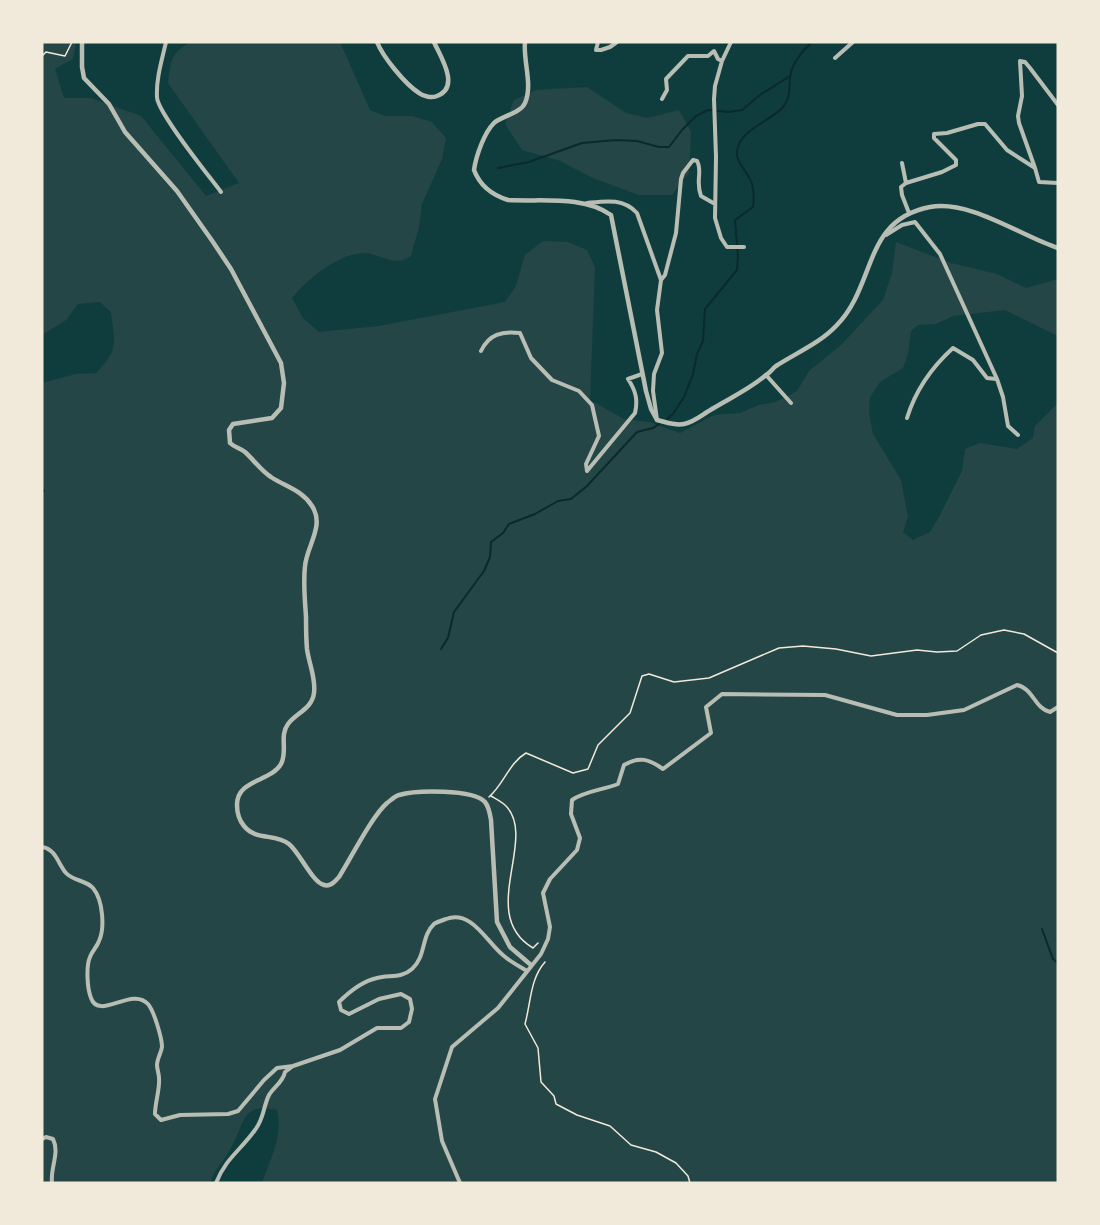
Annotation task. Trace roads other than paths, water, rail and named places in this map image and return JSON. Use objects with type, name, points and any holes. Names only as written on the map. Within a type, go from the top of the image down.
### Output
[{"type":"street","points":[[82,42],[84,78],[109,104],[125,132],[177,191],[213,242],[231,269],[281,363],[284,383],[282,408],[272,418],[233,424],[229,430],[230,443],[246,453],[272,477],[299,492],[312,505],[316,513],[318,526],[306,559],[304,576],[307,648],[314,681],[313,698],[306,708],[287,725],[283,736],[285,752],[281,764],[244,788],[237,798],[241,822],[250,833],[287,843],[316,879],[326,886],[331,885],[339,877],[385,804],[397,795],[444,792],[469,794],[484,801],[489,809],[491,820],[497,922],[510,947],[531,965]]},
{"type":"street","points":[[166,42],[156,99],[183,142],[221,192]]},
{"type":"street","points":[[377,42],[393,66],[413,88],[420,94],[432,97],[444,92],[448,85],[446,68],[434,42]]},
{"type":"street","points":[[525,42],[527,90],[525,103],[522,108],[493,124],[484,139],[474,170],[482,184],[497,197],[508,200],[583,204],[612,201],[629,205],[637,213],[661,280],[657,310],[662,353],[654,374],[653,391],[657,420]]},
{"type":"street","points":[[598,42],[596,50],[602,50],[617,42]]},
{"type":"street","points":[[731,42],[722,61],[715,86],[715,218],[721,238],[727,247],[739,248]]},
{"type":"street","points":[[835,58],[853,42]]},
{"type":"street","points":[[662,99],[667,90],[666,79],[688,56],[708,56],[714,51],[718,59],[722,61]]},
{"type":"street","points":[[1058,105],[1025,62],[1020,61],[1022,96],[1019,123],[1039,182],[1058,183]]},
{"type":"street","points":[[909,213],[901,187],[906,183],[942,172],[956,165],[956,160],[934,138],[934,134],[960,131],[981,123],[988,126],[1006,150],[1035,168]]},
{"type":"street","points":[[661,280],[665,275],[676,233],[681,179],[693,160],[699,163],[697,183],[701,196],[715,204]]},
{"type":"street","points":[[902,164],[906,183]]},
{"type":"street","points":[[583,204],[603,209],[611,215],[651,409],[657,420],[674,424],[691,422],[766,375],[837,326],[856,299],[873,252],[894,221],[909,213],[943,206],[963,209],[1058,248]]},
{"type":"street","points":[[884,235],[902,225],[917,223],[940,254],[997,379],[1004,397],[1008,426],[1018,435]]},
{"type":"street","points":[[481,351],[486,340],[491,337],[510,332],[520,333],[531,358],[552,380],[579,391],[592,405],[599,436],[586,464],[587,471],[635,413],[636,393],[628,379],[642,374]]},
{"type":"street","points":[[907,418],[912,401],[927,378],[953,348],[973,360],[987,378],[997,379]]},
{"type":"street","points":[[766,375],[791,402]]},
{"type":"street","points":[[460,1183],[442,1142],[435,1099],[452,1047],[498,1008],[541,954],[548,939],[549,927],[543,893],[550,879],[577,850],[580,838],[572,814],[572,800],[580,794],[603,790],[618,784],[624,765],[633,760],[652,762],[663,769],[686,753],[711,733],[706,707],[722,694],[825,695],[897,715],[927,715],[964,710],[1000,691],[1017,685],[1024,686],[1043,711],[1050,712],[1058,707]]},
{"type":"street","points":[[42,847],[51,851],[66,872],[93,888],[97,896],[101,909],[101,932],[99,942],[88,960],[92,1001],[99,1005],[114,1005],[130,998],[140,999],[147,1004],[156,1020],[162,1046],[157,1064],[159,1080],[155,1114],[161,1120],[180,1115],[228,1114],[238,1111],[277,1068],[293,1066],[340,1050],[377,1028],[401,1028],[409,1022],[412,1009],[410,999],[401,994],[379,999],[349,1014],[341,1010],[339,1002],[360,985],[377,978],[396,977],[411,970],[421,958],[427,935],[434,924],[450,917],[461,917],[474,924],[503,956],[527,971]]},
{"type":"street","points":[[216,1183],[222,1166],[256,1130],[262,1120],[270,1095],[285,1072],[293,1066]]},
{"type":"street","points":[[42,1139],[46,1137],[53,1139],[57,1147],[52,1183]]},
{"type":"waterway","points":[[667,419],[684,397],[693,374],[697,354],[703,341],[705,309],[737,270],[735,220],[753,207],[754,198],[753,187],[737,155],[739,143],[749,131],[786,103],[793,67],[812,42]]},
{"type":"waterway","points":[[498,168],[529,162],[582,143],[616,140],[669,147],[696,116],[708,110],[729,112],[742,110],[760,95],[790,76]]},
{"type":"waterway","points":[[441,649],[448,638],[454,612],[484,571],[490,557],[491,542],[503,533],[509,524],[535,514],[558,501],[571,499],[587,486],[637,432],[659,424]]},
{"type":"waterway","points":[[1042,929],[1053,959],[1058,963]]}]
